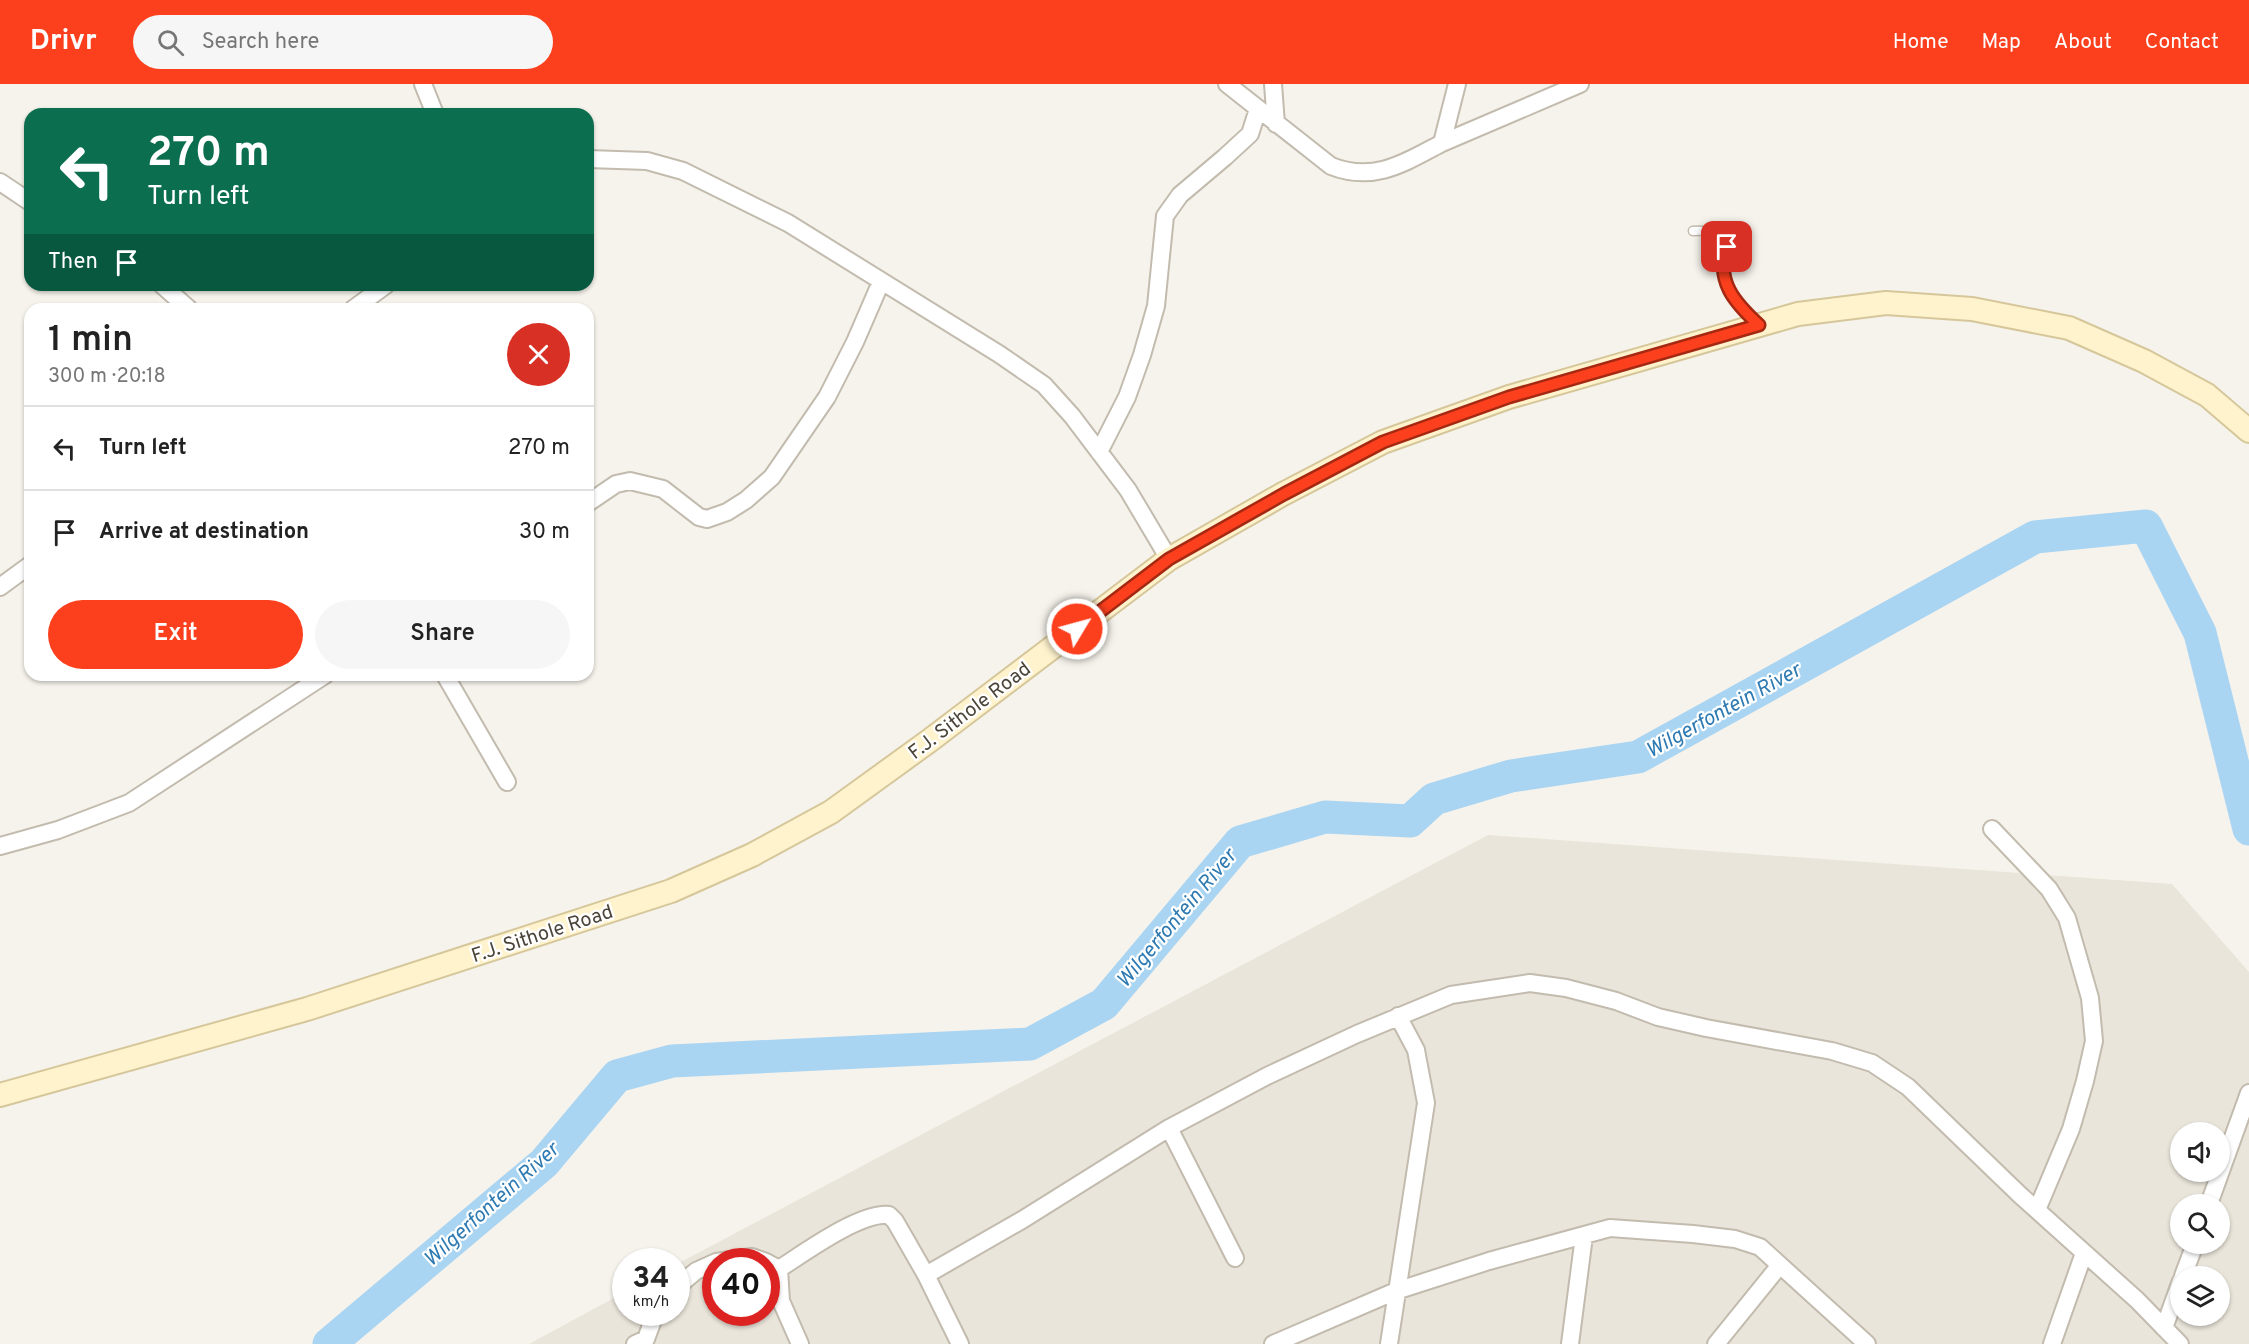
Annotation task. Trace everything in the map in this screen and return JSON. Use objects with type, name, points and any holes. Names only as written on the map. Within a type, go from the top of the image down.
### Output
[{"type":"street","points":[[423,84],[433,108]]},
{"type":"street","points":[[1227,84],[1331,166],[1347,173],[1360,174],[1398,166],[1442,143],[1580,84]]},
{"type":"street","points":[[1273,84],[1276,124]]},
{"type":"street","points":[[1442,143],[1457,84]]},
{"type":"street","points":[[1099,452],[1127,397],[1142,356],[1156,306],[1165,216],[1180,195],[1250,134],[1258,110]]},
{"type":"street","points":[[594,159],[647,161],[683,171],[788,223],[999,354],[1044,385],[1072,416],[1128,490],[1169,559]]},
{"type":"street","points":[[0,182],[24,198]]},
{"type":"street","points":[[594,499],[616,484],[630,481],[663,489],[699,517],[706,519],[727,512],[746,500],[772,477],[827,397],[855,342],[881,282]]},
{"type":"street","points":[[169,291],[182,303]]},
{"type":"street","points":[[361,303],[378,291]]},
{"type":"street","name":"F.J. Sithole Road","points":[[0,1095],[307,1009],[671,891],[752,855],[831,812],[939,734],[1169,559],[1284,494],[1383,442],[1509,397],[1798,314],[1886,303],[1972,309],[2069,328],[2144,361],[2207,395],[2249,431]]},
{"type":"street","points":[[0,587],[24,569]]},
{"type":"street","points":[[0,846],[58,830],[129,803],[316,681]]},
{"type":"street","points":[[448,681],[507,782]]},
{"type":"street","points":[[1992,829],[2049,889],[2067,918],[2090,998],[2094,1041],[2085,1081],[2071,1129],[2037,1210]]},
{"type":"street","points":[[927,1275],[1022,1220],[1169,1128],[1267,1076],[1398,1016],[1451,995],[1530,983],[1566,988],[1616,1001],[1658,1017],[1832,1051],[1872,1063],[1908,1087],[2037,1210],[2137,1300],[2180,1344]]},
{"type":"street","points":[[1389,1344],[1426,1103],[1416,1050],[1398,1016]]},
{"type":"street","points":[[2213,1194],[2249,1094]]},
{"type":"street","points":[[1169,1128],[1234,1258]]},
{"type":"street","points":[[780,1259],[856,1223],[883,1215],[893,1218],[927,1275],[960,1344]]},
{"type":"street","points":[[1273,1344],[1396,1291],[1489,1261],[1610,1228],[1735,1239],[1760,1247],[1867,1344]]},
{"type":"street","points":[[1570,1344],[1584,1236]]},
{"type":"street","points":[[2052,1344],[2084,1253]]},
{"type":"street","points":[[1716,1344],[1780,1264]]},
{"type":"street","points":[[780,1299],[800,1344]]},
{"type":"street","points":[[2164,1328],[2170,1311]]},
{"type":"street","points":[[643,1342],[650,1326]]},
{"type":"lane","points":[[1693,231],[1706,230],[1724,239],[1727,247],[1723,258],[1722,273],[1730,293],[1742,309],[1759,325]]},
{"type":"shaded area","points":[[1488,835],[2172,884],[2249,972],[2249,1344],[529,1344],[612,1299],[612,1326],[690,1326],[690,1257],[702,1251],[702,1326],[780,1326],[780,1248],[707,1248]]},
{"type":"waterway","name":"Wilgerfontein River","points":[[329,1344],[544,1163],[617,1076],[672,1061],[1030,1044],[1104,1004],[1240,842],[1325,817],[1410,821],[1434,799],[1511,776],[1638,757],[2035,537],[2146,526],[2200,633],[2249,829]]},
{"type":"route","points":[[1077,629],[1169,559],[1284,494],[1383,442],[1509,397],[1759,325],[1742,309],[1730,293],[1722,273],[1723,258],[1727,247]]}]
